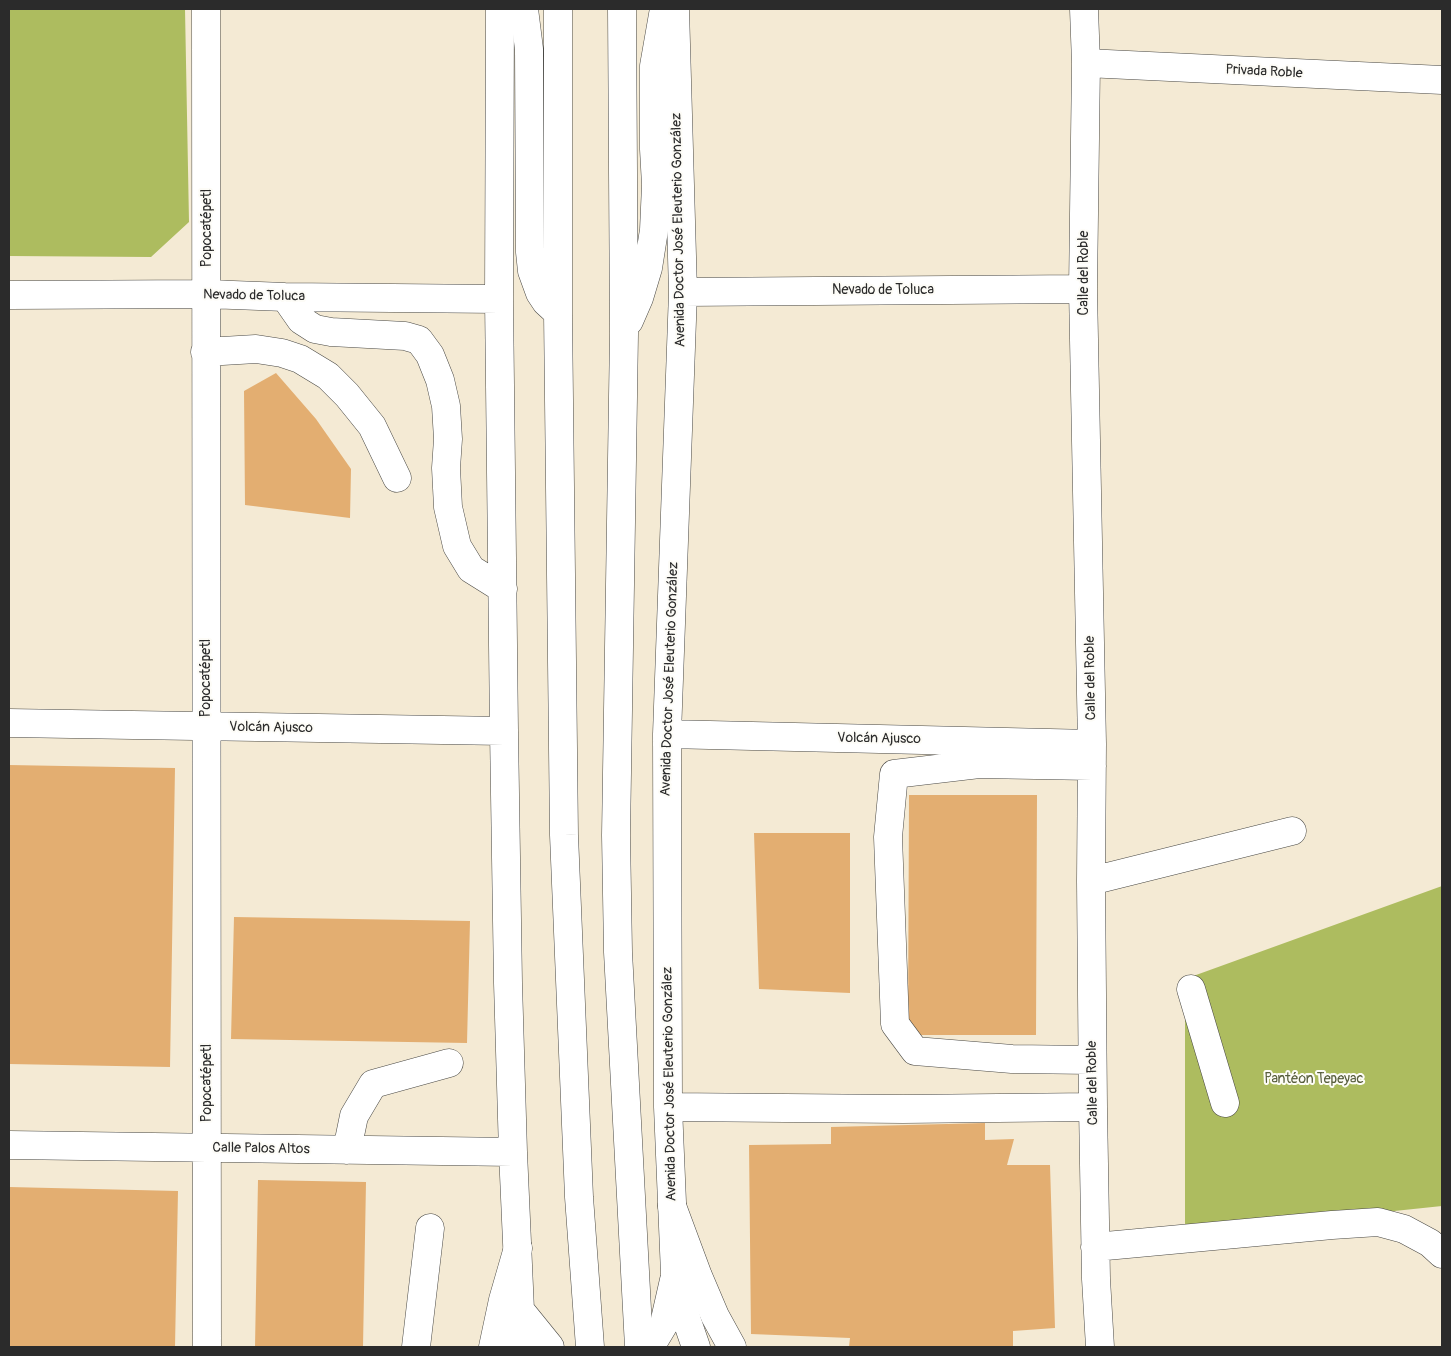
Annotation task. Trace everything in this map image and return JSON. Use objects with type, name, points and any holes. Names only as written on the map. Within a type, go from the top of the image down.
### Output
[{"type":"main road","name":"Popocatépetl","points":[[206,9],[207,1347]]},
{"type":"main road","points":[[500,9],[499,299],[504,732],[513,1152],[518,1248],[520,1347]]},
{"type":"main road","points":[[524,9],[529,49],[530,252],[532,271],[540,293],[546,302],[558,312]]},
{"type":"main road","points":[[558,9],[558,312],[564,835],[579,1197],[590,1347]]},
{"type":"main road","points":[[622,9],[624,334],[616,835],[618,952],[639,1347]]},
{"type":"main road","points":[[624,334],[639,298],[648,268],[654,230],[656,185],[654,66],[664,9]]},
{"type":"main road","name":"Avenida Doctor José Eleuterio González","points":[[675,9],[683,292],[666,734],[668,1108],[675,1274],[696,1347]]},
{"type":"main road","name":"Calle del Roble","points":[[1084,9],[1086,63],[1083,289],[1092,755],[1092,1060],[1095,1246],[1103,1344]]},
{"type":"main road","name":"Privada Roble","points":[[1086,63],[1442,80]]},
{"type":"main road","name":"Nevado de Toluca","points":[[683,292],[1083,289]]},
{"type":"main road","name":"Nevado de Toluca","points":[[9,295],[207,294],[285,297],[499,299]]},
{"type":"main road","points":[[285,297],[301,320],[315,329],[330,332],[405,336],[420,340],[430,355],[440,380],[446,406],[448,506],[457,546],[471,569],[503,589]]},
{"type":"main road","points":[[205,352],[256,349],[282,353],[300,359],[328,376],[347,395],[372,426],[397,478]]},
{"type":"main road","name":"Volcán Ajusco","points":[[9,723],[504,732]]},
{"type":"main road","name":"Volcán Ajusco","points":[[666,734],[1092,755]]},
{"type":"main road","points":[[1092,755],[979,764],[894,774],[888,836],[894,1024],[915,1051],[1012,1059],[1092,1060]]},
{"type":"main road","points":[[1091,881],[1292,831]]},
{"type":"main road","points":[[1190,989],[1225,1103]]},
{"type":"main road","points":[[347,1150],[354,1116],[373,1084],[448,1063]]},
{"type":"main road","points":[[668,1108],[903,1109],[1093,1107]]},
{"type":"main road","name":"Calle Palos Altos","points":[[9,1145],[513,1152]]},
{"type":"main road","points":[[672,1206],[715,1316],[732,1347]]},
{"type":"main road","points":[[1095,1246],[1378,1222],[1404,1229],[1430,1243],[1442,1254]]},
{"type":"main road","points":[[416,1347],[430,1228]]},
{"type":"main road","points":[[493,1347],[503,1300],[518,1248]]},
{"type":"main road","points":[[644,1347],[655,1338],[664,1324],[675,1274]]},
{"type":"main road","points":[[520,1310],[550,1347]]},
{"type":"green space","points":[[9,9],[185,9],[189,222],[151,257],[9,256]]},
{"type":"green space","name":"Pantéon Tepeyac","points":[[1442,886],[1442,1206],[1185,1233],[1185,979]]},
{"type":"building","points":[[276,373],[316,419],[351,469],[350,518],[245,505],[244,391]]},
{"type":"building","points":[[9,765],[175,768],[170,1067],[9,1064]]},
{"type":"building","points":[[909,795],[1037,795],[1036,1035],[908,1035]]},
{"type":"building","points":[[754,833],[850,833],[850,993],[759,989]]},
{"type":"building","points":[[234,917],[470,921],[467,1043],[231,1039]]},
{"type":"building","points":[[985,1123],[985,1140],[1014,1139],[1007,1165],[1050,1165],[1055,1328],[1013,1331],[1013,1347],[849,1347],[850,1338],[751,1334],[749,1145],[831,1144],[831,1127]]},
{"type":"building","points":[[258,1180],[366,1182],[363,1347],[255,1347]]},
{"type":"building","points":[[9,1187],[178,1191],[175,1347],[9,1347]]}]
